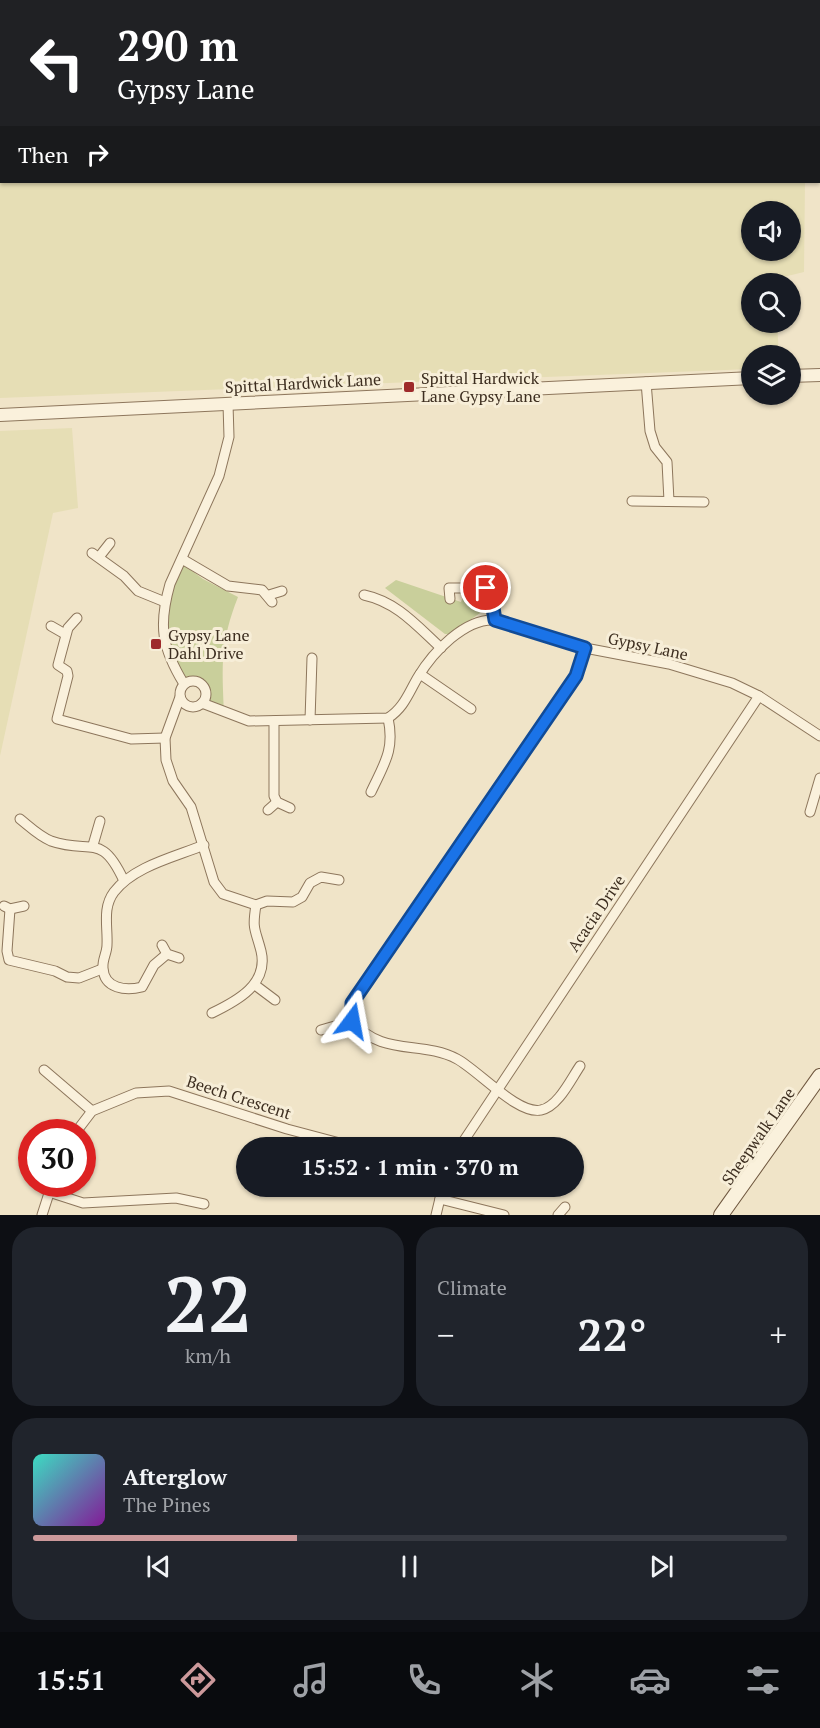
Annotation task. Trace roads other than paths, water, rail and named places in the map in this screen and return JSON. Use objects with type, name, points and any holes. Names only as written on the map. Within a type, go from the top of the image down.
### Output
[{"type":"main road","name":"Sheepwalk Lane","points":[[721,1215],[820,1076]]},
{"type":"street","points":[[801,376],[820,375]]},
{"type":"street","name":"Spittal Hardwick Lane","points":[[0,415],[741,378]]},
{"type":"street","points":[[646,382],[651,431],[656,447],[667,462],[669,501]]},
{"type":"street","points":[[228,404],[229,437],[214,492],[182,559],[165,602],[165,648],[184,684],[183,701],[165,738],[166,760],[173,781],[191,807],[214,882],[223,894],[256,904],[267,901],[293,902],[302,897],[310,883],[321,877],[339,880]]},
{"type":"street","points":[[632,501],[704,502]]},
{"type":"street","points":[[110,543],[96,555],[124,576],[138,591],[165,602]]},
{"type":"street","points":[[182,559],[228,586],[256,587],[271,598],[282,591]]},
{"type":"street","points":[[184,684],[193,681],[200,683],[204,699],[216,708],[243,720],[388,718],[402,705],[420,674],[441,648],[466,627],[486,619],[495,620],[490,590],[449,588],[450,599]]},
{"type":"street","points":[[364,596],[382,599],[402,611],[441,648]]},
{"type":"street","points":[[77,618],[65,634],[58,666],[67,671],[68,676],[57,719],[131,740],[165,738]]},
{"type":"street","name":"Gypsy Lane","points":[[495,620],[585,648],[669,664],[732,683],[759,696],[820,736]]},
{"type":"street","points":[[51,626],[65,634]]},
{"type":"street","points":[[580,1066],[555,1101],[543,1110],[529,1111],[457,1059],[372,1039],[352,1021],[352,1003],[576,676],[585,648]]},
{"type":"street","points":[[310,720],[312,658]]},
{"type":"street","points":[[420,674],[471,709]]},
{"type":"street","name":"Acacia Drive","points":[[466,1137],[759,696]]},
{"type":"street","points":[[183,701],[195,707],[204,699]]},
{"type":"street","points":[[371,792],[390,750],[392,736],[388,718]]},
{"type":"street","points":[[274,721],[274,796],[277,802],[290,808]]},
{"type":"street","points":[[810,812],[820,778]]},
{"type":"street","points":[[268,810],[277,802]]},
{"type":"street","points":[[20,819],[41,836],[52,841],[93,845],[116,863],[124,881]]},
{"type":"street","points":[[93,845],[100,821]]},
{"type":"street","points":[[167,954],[154,965],[142,987],[130,990],[118,988],[108,981],[102,969],[108,947],[105,915],[112,894],[124,881],[137,872],[204,845]]},
{"type":"street","points":[[212,1012],[236,1002],[255,985],[261,967],[261,952],[253,932],[256,904]]},
{"type":"street","points":[[24,906],[7,908],[4,955],[9,960],[55,970],[67,977],[79,978],[102,969]]},
{"type":"street","points":[[162,945],[167,954],[179,958]]},
{"type":"street","points":[[255,985],[275,1000]]},
{"type":"street","points":[[321,1030],[352,1021]]},
{"type":"street","points":[[44,1070],[92,1111],[86,1119]]},
{"type":"street","name":"Beech Crescent","points":[[92,1111],[136,1093],[170,1091],[317,1137]]},
{"type":"street","points":[[42,1215],[48,1197]]},
{"type":"street","points":[[70,1197],[83,1203],[176,1198],[204,1204]]},
{"type":"street","points":[[436,1215],[440,1199],[504,1215]]},
{"type":"street","points":[[558,1215],[565,1207]]},
{"type":"place","name":"Spittal Hardwick Lane Gypsy Lane","points":[[409,387]]},
{"type":"place","name":"Gypsy Lane Dahl Drive","points":[[156,644]]}]
